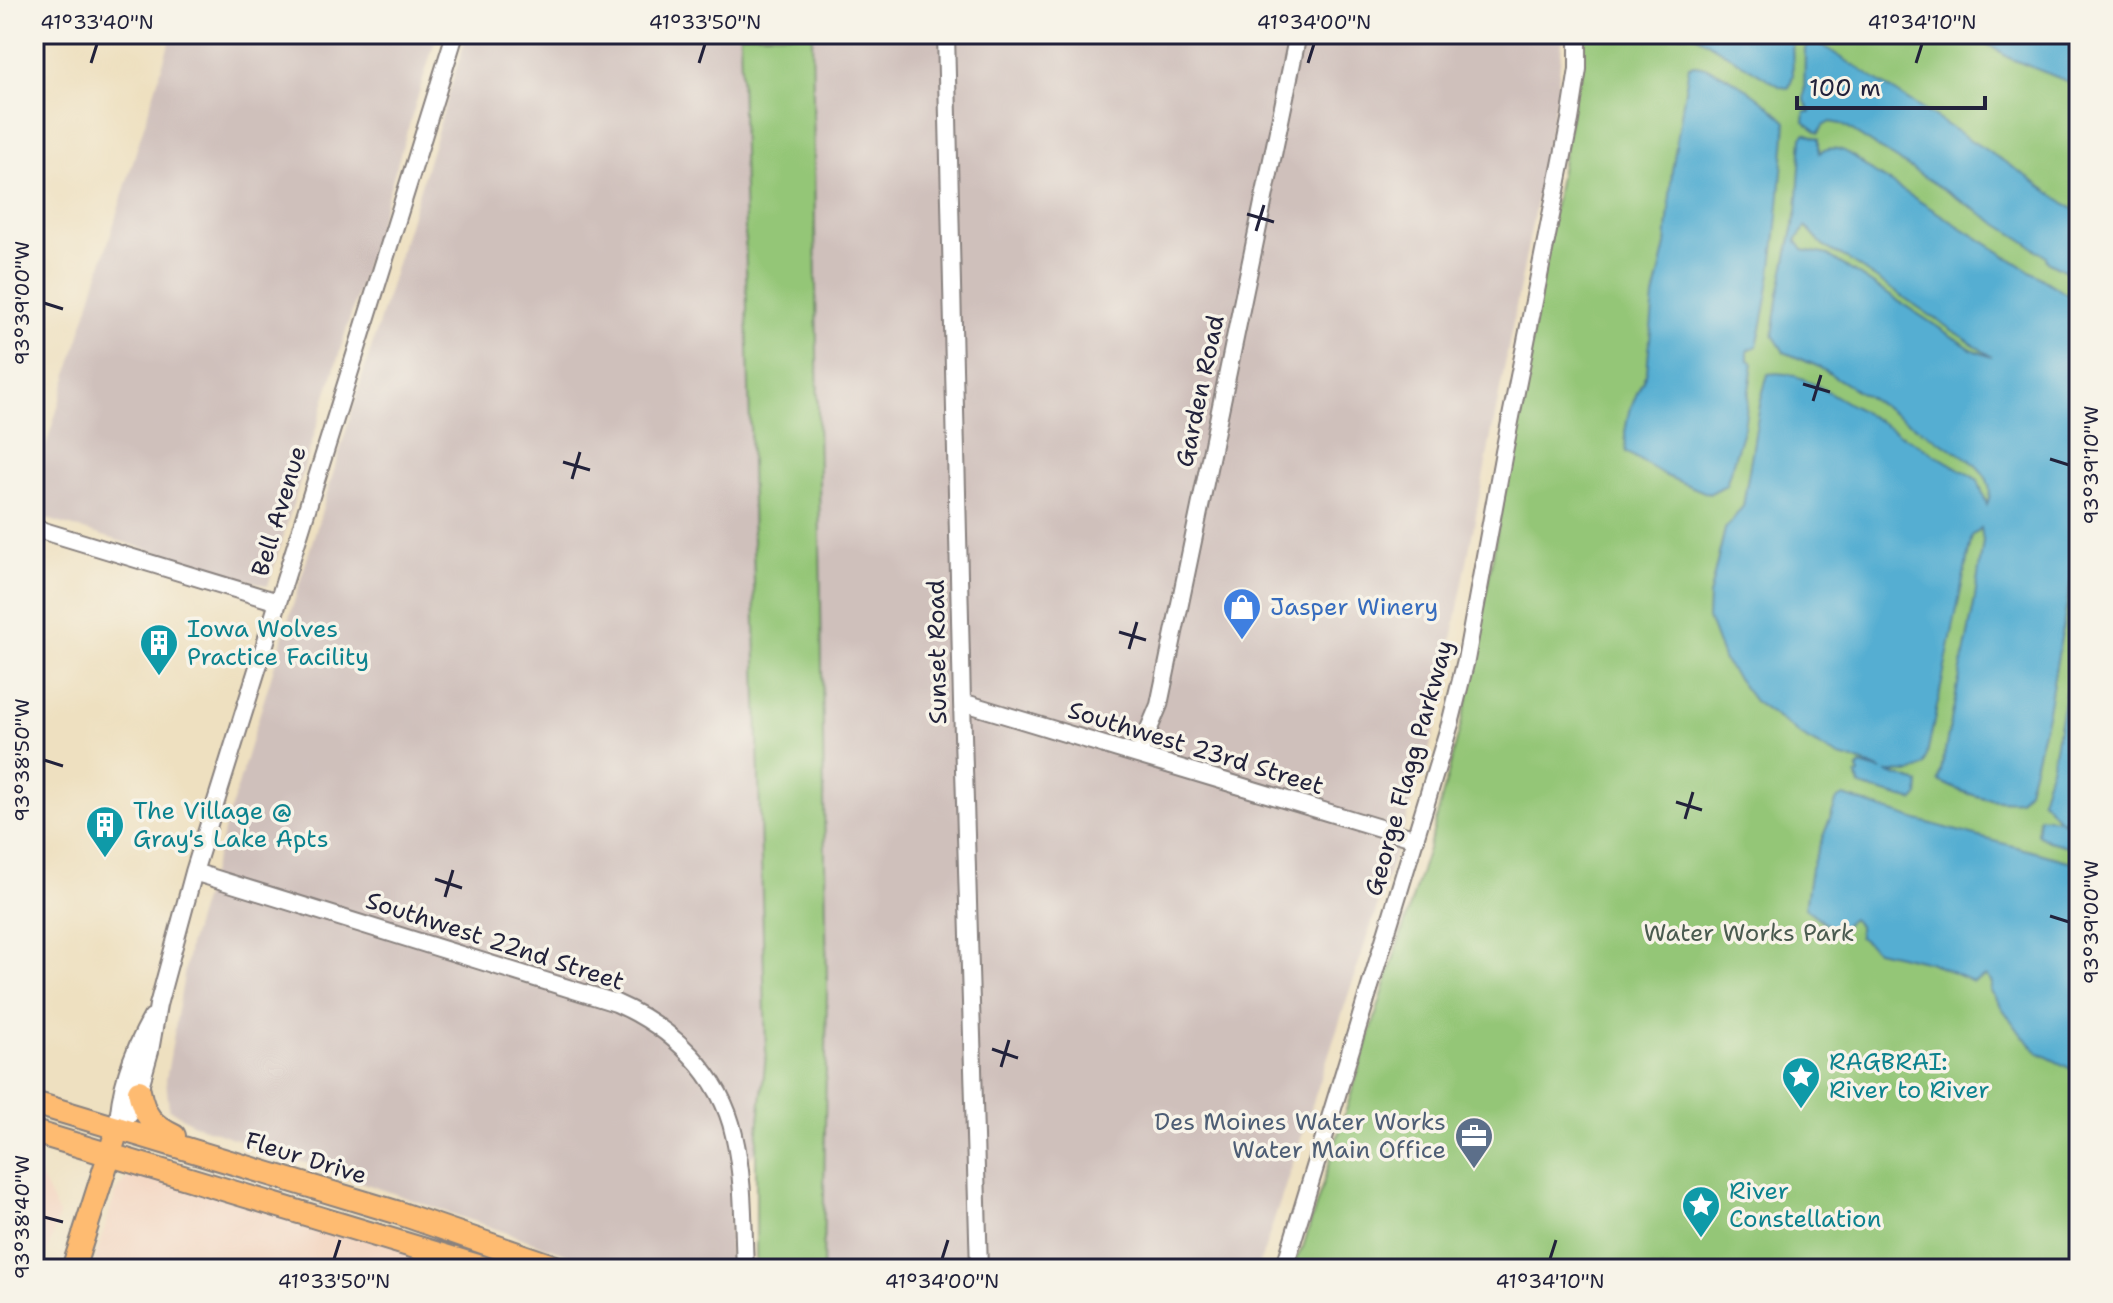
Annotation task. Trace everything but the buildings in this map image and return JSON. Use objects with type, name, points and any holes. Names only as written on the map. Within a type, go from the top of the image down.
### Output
[{"type":"main road","points":[[139,1091],[143,1110],[158,1128],[226,1160]]},
{"type":"main road","name":"Fleur Drive","points":[[34,1103],[408,1216],[561,1269]]},
{"type":"main road","name":"Bell Avenue","points":[[73,1269],[118,1127]]},
{"type":"main road","points":[[34,1132],[488,1269]]},
{"type":"street","name":"Bell Avenue","points":[[118,1127],[134,1108],[194,872],[455,34]]},
{"type":"street","name":"Sunset Road","points":[[946,34],[979,1269]]},
{"type":"street","name":"Garden Road","points":[[1138,755],[1159,705],[1298,34]]},
{"type":"street","name":"George Flagg Parkway","points":[[1284,1269],[1416,839],[1466,660],[1570,120],[1578,69],[1578,34]]},
{"type":"street","points":[[34,528],[278,602]]},
{"type":"street","name":"Southwest 23rd Street","points":[[962,702],[1416,839]]},
{"type":"street","name":"Southwest 22nd Street","points":[[194,872],[616,1003],[668,1033],[709,1078],[731,1124],[739,1166],[745,1269]]},
{"type":"street","name":"Bell Avenue","points":[[118,1127],[118,1105],[138,1043],[158,1005]]},
{"type":"shaded area","points":[[172,34],[437,34],[268,586],[34,515],[34,485]]},
{"type":"shaded area","points":[[467,34],[740,34],[766,1054],[756,1150],[730,1190],[730,1269],[611,1269],[193,1124],[169,1109],[166,1080],[189,946]]},
{"type":"shaded area","points":[[812,34],[1563,34],[1557,94],[1433,738],[1258,1269],[823,1269],[827,986]]},
{"type":"shaded area","points":[[34,1164],[59,1215],[42,1269],[34,1269]]},
{"type":"shaded area","points":[[137,1174],[488,1269],[92,1269],[116,1192],[128,1177]]},
{"type":"green space","points":[[740,34],[812,34],[827,986],[823,1269],[756,1269],[756,1150],[766,1054]]},
{"type":"green space","name":"Water Works Park","points":[[1585,34],[2079,34],[2079,1269],[1290,1269],[1303,1247],[1432,836],[1467,701]]},
{"type":"water","points":[[1694,34],[1792,34],[1793,75],[1789,88],[1781,87]]},
{"type":"water","points":[[1972,34],[2079,34],[2079,86],[2009,58]]},
{"type":"water","points":[[1817,42],[2079,213],[2079,278],[2047,261],[2026,242],[1841,124],[1830,122],[1819,133],[1804,122],[1805,112],[1811,112],[1804,99],[1805,49],[1810,43]]},
{"type":"water","points":[[1689,66],[1718,72],[1744,87],[1786,122],[1768,291],[1757,346],[1748,350],[1748,359],[1753,363],[1744,427],[1726,485],[1709,494],[1666,476],[1626,452],[1625,432],[1629,411],[1647,371],[1654,297],[1666,245],[1672,170]]},
{"type":"water","points":[[1806,133],[1819,139],[1819,153],[1832,148],[1851,154],[1867,168],[2079,302],[2079,537],[2048,711],[2028,790],[2019,800],[1978,796],[1939,781],[1974,604],[1983,541],[1981,528],[1972,536],[1925,765],[1911,773],[1886,772],[1919,783],[1918,796],[1914,801],[1860,786],[1856,775],[1859,774],[1857,770],[1860,765],[1882,771],[1839,757],[1808,740],[1754,701],[1724,661],[1708,618],[1709,596],[1725,529],[1743,506],[1768,374],[1791,375],[1827,391],[1978,480],[1987,505],[1989,498],[1987,480],[1970,460],[1817,366],[1784,352],[1773,335],[1797,211],[1802,137]],"holes":[[[1806,227],[1823,246],[1847,259],[1992,357],[1973,350],[1828,255],[1803,250],[1796,240]]]},
{"type":"water","points":[[2079,621],[2079,820],[2060,820],[2079,828],[2079,849],[2048,841],[2037,834],[2039,817],[2059,819],[2041,799],[2052,764]]},
{"type":"water","points":[[1844,796],[1917,820],[2079,864],[2079,1073],[2039,1053],[1990,991],[1992,983],[1986,976],[1973,982],[1929,962],[1876,950],[1859,937],[1859,926],[1852,919],[1838,930],[1805,908],[1811,868],[1837,800]]},
{"type":"place","name":"Jasper Winery","points":[[1242,641]]},
{"type":"place","name":"Iowa Wolves Practice Facility","points":[[159,677]]},
{"type":"place","name":"The Village @ Gray's Lake Apts","points":[[105,859]]},
{"type":"place","name":"RAGBRAI: River to River","points":[[1801,1110]]},
{"type":"place","name":"Des Moines Water Works Water Main Office","points":[[1474,1170]]},
{"type":"place","name":"River Constellation","points":[[1701,1239]]}]
